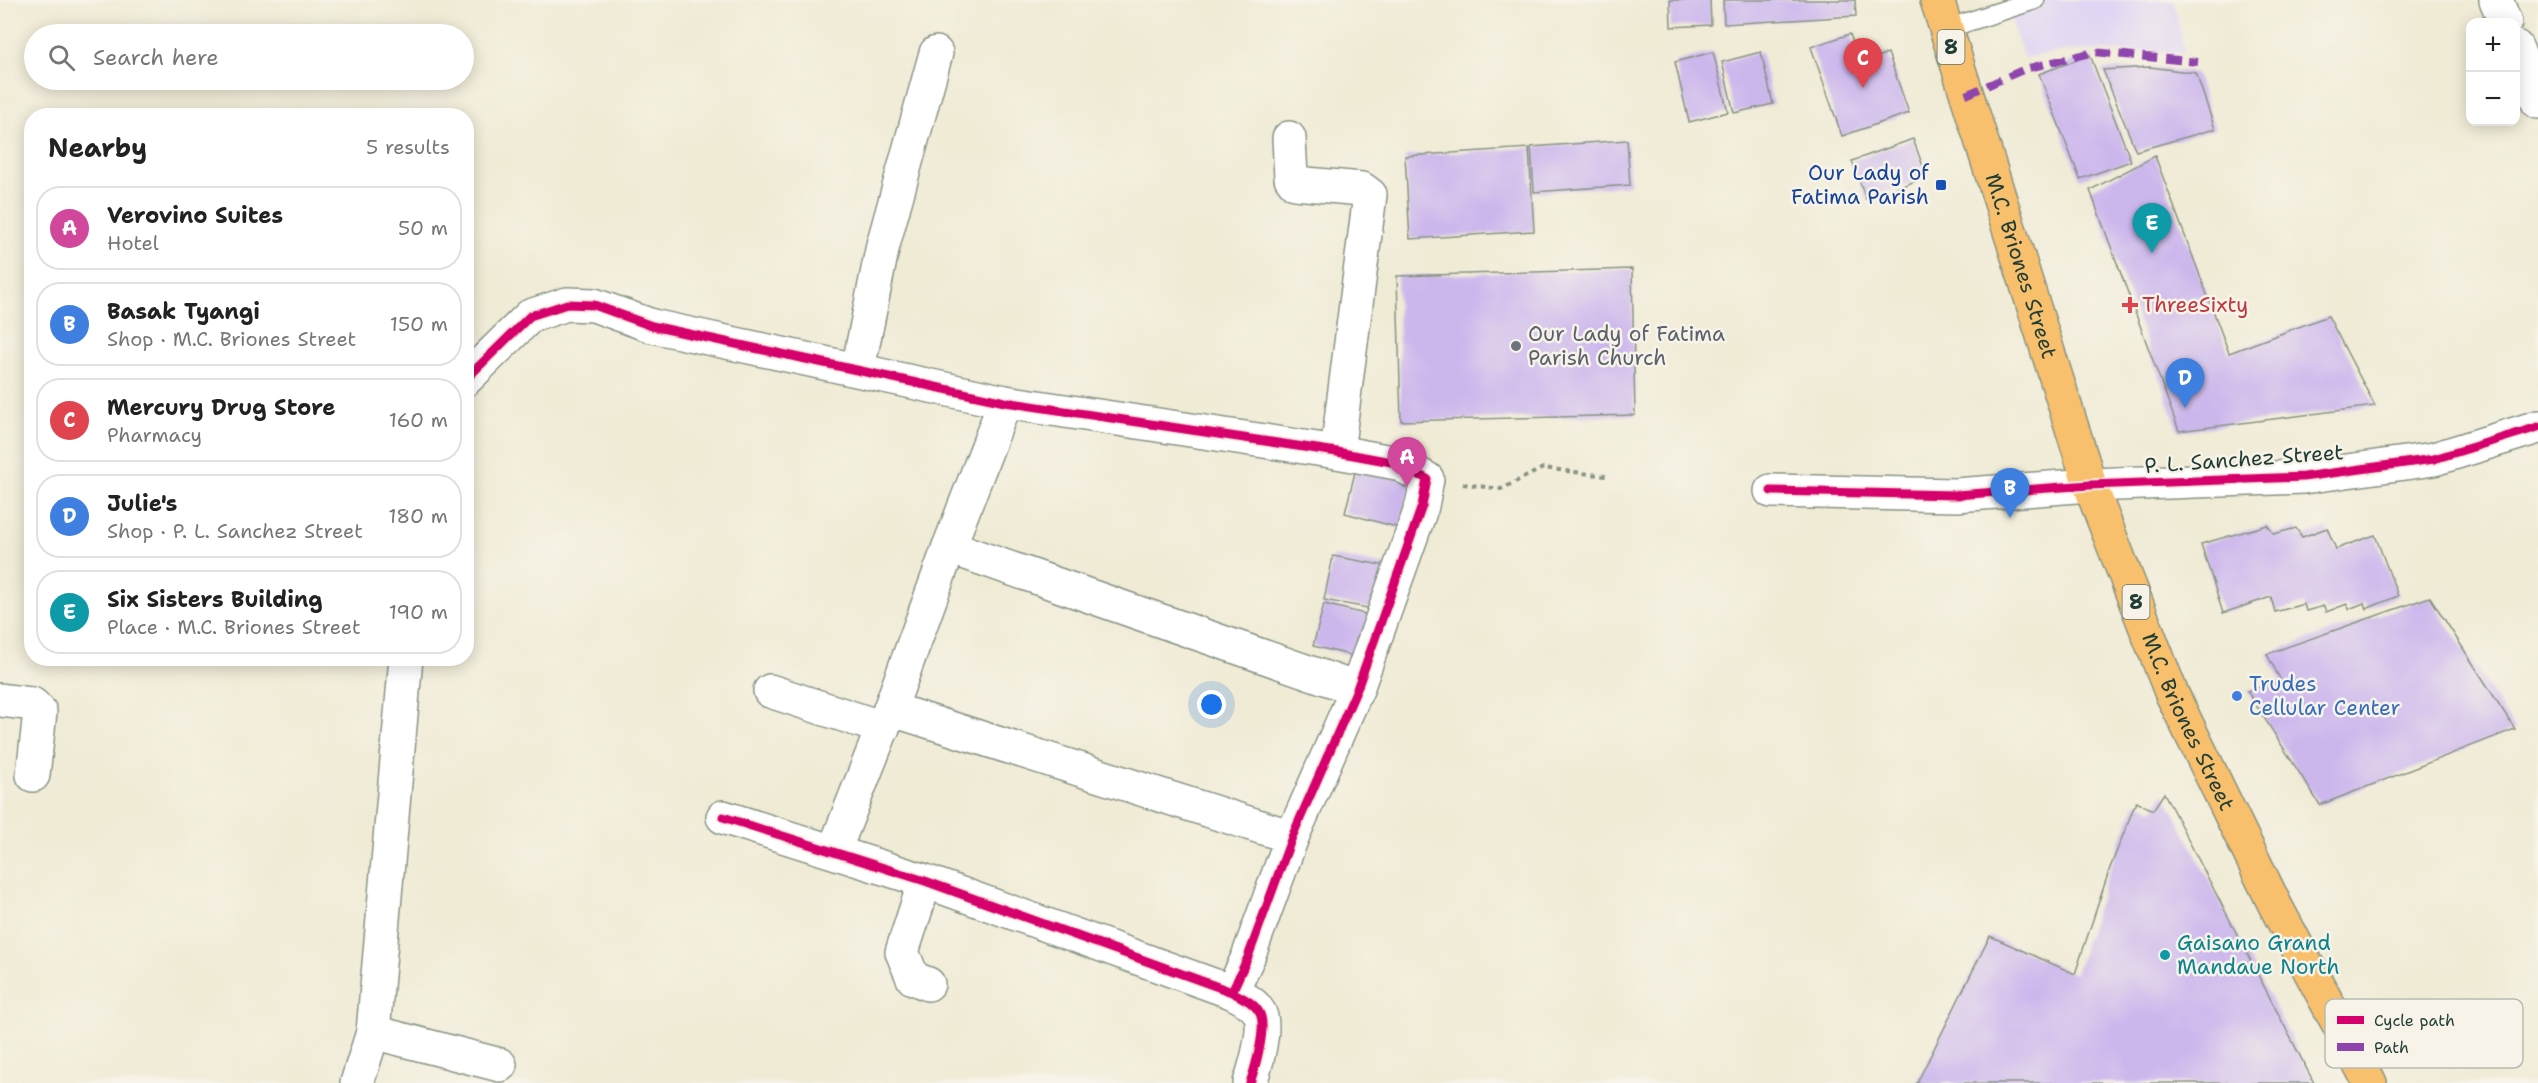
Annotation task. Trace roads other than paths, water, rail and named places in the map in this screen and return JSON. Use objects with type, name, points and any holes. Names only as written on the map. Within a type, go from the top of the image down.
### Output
[{"type":"main road","name":"M.C. Briones Street","points":[[1942,14],[2090,485],[2171,692],[2276,907],[2325,999]]},
{"type":"main road","name":"M.C. Briones Street","points":[[2362,1068],[2370,1083]]},
{"type":"street","points":[[2496,0],[2503,18]]},
{"type":"street","points":[[858,369],[883,245],[936,53]]},
{"type":"street","points":[[2520,57],[2538,102]]},
{"type":"street","points":[[1289,138],[1291,178],[1295,183],[1362,189],[1370,195],[1338,452]]},
{"type":"street","points":[[474,371],[530,316],[567,304],[594,305],[652,326],[1005,402],[1338,452],[1397,463],[1427,479],[1422,506],[1357,689],[1292,837],[1248,957],[1232,992]]},
{"type":"street","points":[[834,851],[887,719],[949,547],[1005,402]]},
{"type":"street","name":"P. L. Sanchez Street","points":[[1771,491],[1956,495],[2090,485],[2303,477],[2434,459],[2538,428]]},
{"type":"street","points":[[949,547],[1357,689]]},
{"type":"street","points":[[357,1083],[373,1032],[405,666]]},
{"type":"street","points":[[770,691],[887,719],[1292,837]]},
{"type":"street","points":[[0,700],[32,704],[40,712],[33,775]]},
{"type":"street","points":[[723,817],[925,881],[1232,992],[1250,1001],[1261,1014],[1263,1028],[1250,1083]]},
{"type":"street","points":[[925,881],[902,952],[913,978],[928,984]]},
{"type":"street","points":[[373,1032],[500,1065]]},
{"type":"lane","points":[[1942,14],[2035,0]]},
{"type":"place","name":"Mercury Drug Store","points":[[1863,88]]},
{"type":"place","name":"Our Lady of Fatima Parish","points":[[1941,185]]},
{"type":"place","name":"Six Sisters Building","points":[[2152,253]]},
{"type":"place","name":"ThreeSixty","points":[[2130,305]]},
{"type":"place","name":"Our Lady of Fatima Parish Church","points":[[1516,346]]},
{"type":"place","name":"Julie's","points":[[2185,408]]},
{"type":"place","name":"Verovino Suites","points":[[1407,487]]},
{"type":"place","name":"Basak Tyangi","points":[[2010,518]]},
{"type":"place","name":"Trudes Cellular Center","points":[[2237,696]]},
{"type":"place","name":"Gaisano Grand Mandaue North","points":[[2165,955]]}]
